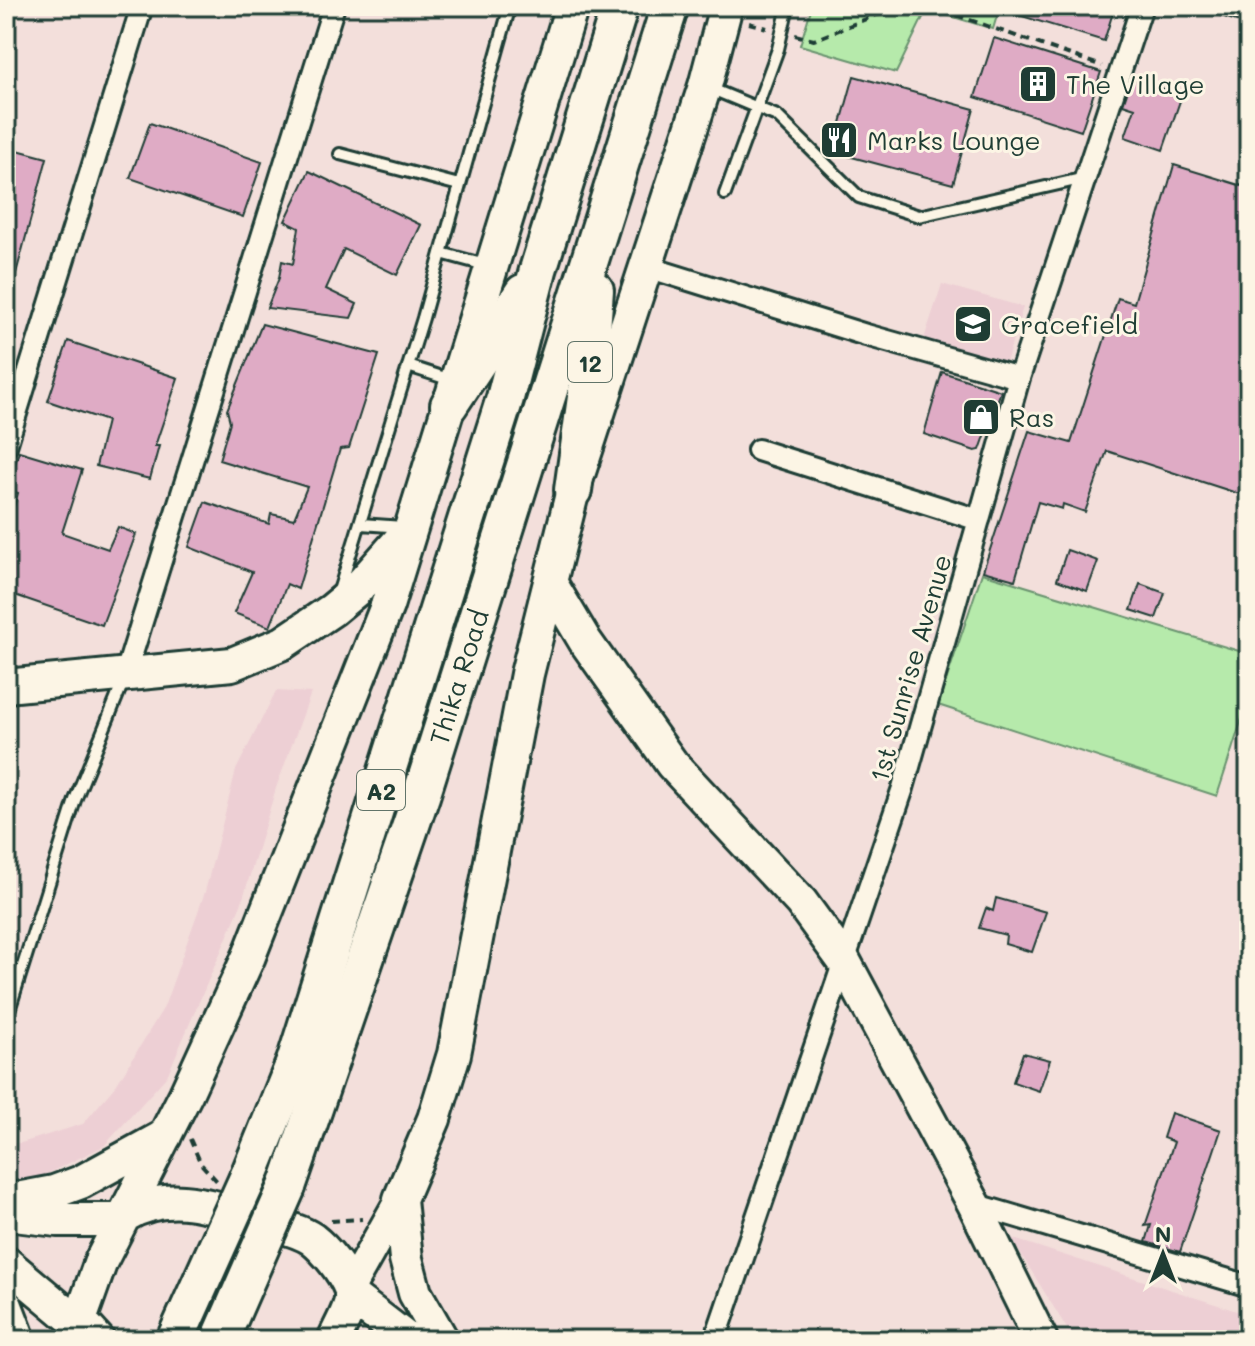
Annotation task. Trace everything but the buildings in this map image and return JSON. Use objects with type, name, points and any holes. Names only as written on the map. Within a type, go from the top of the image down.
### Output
[{"type":"highway","points":[[604,52],[608,6]]},
{"type":"highway","name":"Thika Road","points":[[175,1340],[207,1277],[295,1062],[505,398],[538,270],[620,6]]},
{"type":"highway","name":"Thika Road","points":[[220,1340],[287,1187],[421,796],[670,6]]},
{"type":"highway","points":[[650,68],[689,6]]},
{"type":"highway","name":"12","points":[[573,490],[588,383],[599,232]]},
{"type":"highway","points":[[452,393],[538,270]]},
{"type":"main road","points":[[83,1333],[122,1218],[165,1136],[249,956],[387,606],[572,6]]},
{"type":"main road","points":[[334,1340],[351,1292],[400,1199],[434,1119],[454,1054],[527,674],[573,490],[705,86],[725,11]]},
{"type":"main road","points":[[6,686],[232,664],[283,643],[332,610],[376,568],[410,528]]},
{"type":"main road","points":[[551,584],[585,641],[672,764],[801,902],[844,961],[974,1204],[1041,1340]]},
{"type":"main road","points":[[6,1201],[54,1192],[81,1182],[165,1136]]},
{"type":"main road","points":[[400,1199],[406,1259],[415,1293],[442,1340]]},
{"type":"main road","points":[[6,1214],[57,1220],[122,1218],[140,1206],[174,1200],[202,1203],[301,1233],[324,1251],[351,1292],[408,1340]]},
{"type":"main road","points":[[6,1263],[68,1315],[83,1333]]},
{"type":"main road","points":[[6,1306],[19,1340]]},
{"type":"street","points":[[6,446],[142,6]]},
{"type":"street","points":[[125,676],[334,6]]},
{"type":"street","name":"1st Sunrise Avenue","points":[[715,1340],[903,788],[1019,378],[1142,6]]},
{"type":"street","points":[[644,266],[866,335],[1019,378]]},
{"type":"street","points":[[758,450],[979,520]]},
{"type":"street","points":[[974,1204],[1249,1286]]},
{"type":"lane","points":[[332,610],[408,366],[510,6]]},
{"type":"lane","points":[[725,194],[782,32],[788,6]]},
{"type":"lane","points":[[705,86],[777,116],[859,197],[919,216],[1087,178]]},
{"type":"lane","points":[[340,154],[459,185]]},
{"type":"lane","points":[[441,253],[491,266]]},
{"type":"lane","points":[[408,366],[452,393]]},
{"type":"lane","points":[[361,524],[410,528]]},
{"type":"lane","points":[[6,1020],[75,800],[125,676]]},
{"type":"path","points":[[725,11],[814,40],[876,15],[916,6]]},
{"type":"path","points":[[930,6],[1121,73]]},
{"type":"shaded area","name":"Gracefield","points":[[942,284],[1023,307],[1005,366],[923,342]]},
{"type":"shaded area","points":[[276,691],[311,693],[276,788],[241,905],[167,1076],[104,1146],[32,1181],[6,1185],[6,1143],[21,1143],[83,1124],[117,1084],[164,1007],[205,892],[236,770]]},
{"type":"shaded area","points":[[1011,1238],[1249,1315],[1249,1340],[1074,1340]]},
{"type":"green space","points":[[812,6],[1000,6],[993,29],[927,9],[896,73],[800,45]]},
{"type":"green space","points":[[982,573],[1249,654],[1249,697],[1217,796],[938,705]]},
{"type":"place","name":"The Village","points":[[1038,84]]},
{"type":"place","name":"Marks Lounge","points":[[839,140]]},
{"type":"place","name":"Gracefield","points":[[973,324]]},
{"type":"place","name":"Ras","points":[[981,417]]}]
